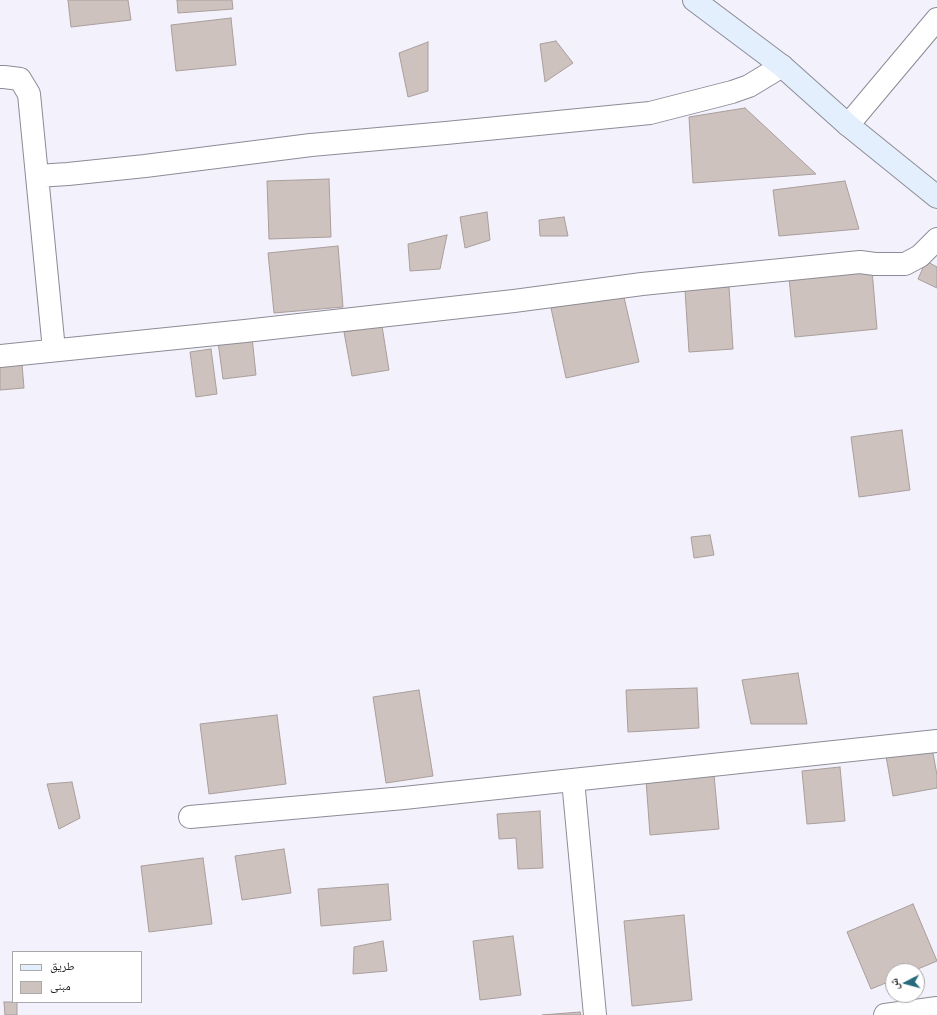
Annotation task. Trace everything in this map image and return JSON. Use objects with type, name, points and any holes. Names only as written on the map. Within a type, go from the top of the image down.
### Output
[{"type":"main road","points":[[694,0],[782,66],[848,125],[937,197]]},
{"type":"street","points":[[848,125],[937,19]]},
{"type":"street","points":[[37,176],[145,166],[310,145],[650,113],[732,92],[749,86],[782,66]]},
{"type":"street","points":[[0,77],[20,79],[30,94],[54,350]]},
{"type":"street","points":[[0,356],[499,303],[642,284],[791,268],[860,262],[875,264],[905,264],[920,256],[937,239]]},
{"type":"street","points":[[190,818],[404,798],[937,741]]},
{"type":"street","points":[[573,780],[595,1015]]},
{"type":"street","points":[[885,1015],[937,1008]]},
{"type":"building","points":[[68,0],[128,0],[131,20],[71,27]]},
{"type":"building","points":[[177,0],[232,0],[233,9],[178,13]]},
{"type":"building","points":[[231,18],[236,65],[176,71],[171,25]]},
{"type":"building","points":[[556,41],[573,63],[545,82],[540,44]]},
{"type":"building","points":[[428,42],[428,91],[408,97],[399,53]]},
{"type":"building","points":[[745,108],[816,174],[693,183],[689,117]]},
{"type":"building","points":[[329,179],[331,237],[269,239],[267,181]]},
{"type":"building","points":[[845,181],[859,229],[779,236],[773,190]]},
{"type":"building","points":[[487,212],[490,240],[465,248],[460,217]]},
{"type":"building","points":[[564,217],[568,236],[540,236],[539,220]]},
{"type":"building","points":[[447,235],[440,269],[410,271],[408,244]]},
{"type":"building","points":[[338,246],[343,307],[274,313],[268,253]]},
{"type":"building","points":[[926,261],[937,267],[937,288],[918,279]]},
{"type":"building","points":[[872,270],[877,329],[795,337],[789,278]]},
{"type":"building","points":[[729,287],[733,349],[689,352],[685,290]]},
{"type":"building","points":[[623,293],[639,362],[566,378],[551,308]]},
{"type":"building","points":[[382,326],[389,370],[352,376],[344,332]]},
{"type":"building","points":[[252,337],[256,375],[223,379],[218,342]]},
{"type":"building","points":[[211,349],[217,394],[196,397],[190,352]]},
{"type":"building","points":[[22,364],[24,388],[0,390],[0,365]]},
{"type":"building","points":[[902,430],[910,490],[859,497],[851,437]]},
{"type":"building","points":[[710,535],[714,555],[694,558],[691,537]]},
{"type":"building","points":[[798,673],[807,724],[751,724],[742,680]]},
{"type":"building","points":[[697,688],[699,728],[628,732],[626,690]]},
{"type":"building","points":[[419,690],[433,776],[386,783],[373,697]]},
{"type":"building","points":[[277,715],[286,784],[209,794],[200,724]]},
{"type":"building","points":[[932,748],[937,775],[937,788],[893,796],[886,756]]},
{"type":"building","points":[[840,767],[845,821],[807,824],[802,771]]},
{"type":"building","points":[[714,775],[719,829],[650,835],[646,780]]},
{"type":"building","points":[[72,782],[80,818],[59,829],[47,784]]},
{"type":"building","points":[[540,811],[543,868],[518,869],[516,838],[499,839],[497,814]]},
{"type":"building","points":[[284,849],[291,893],[242,900],[235,856]]},
{"type":"building","points":[[203,858],[212,924],[149,932],[141,866]]},
{"type":"building","points":[[388,884],[391,920],[321,926],[318,889]]},
{"type":"building","points":[[913,904],[937,961],[925,966],[925,963],[885,963],[885,983],[871,989],[847,932]]},
{"type":"building","points":[[684,915],[692,1000],[632,1006],[624,921]]},
{"type":"building","points":[[513,936],[521,995],[480,1000],[473,941]]},
{"type":"building","points":[[383,941],[387,971],[353,974],[354,947]]},
{"type":"building","points":[[4,1002],[17,1003],[17,1015],[5,1015]]},
{"type":"building","points":[[580,1012],[581,1015],[542,1015]]}]
